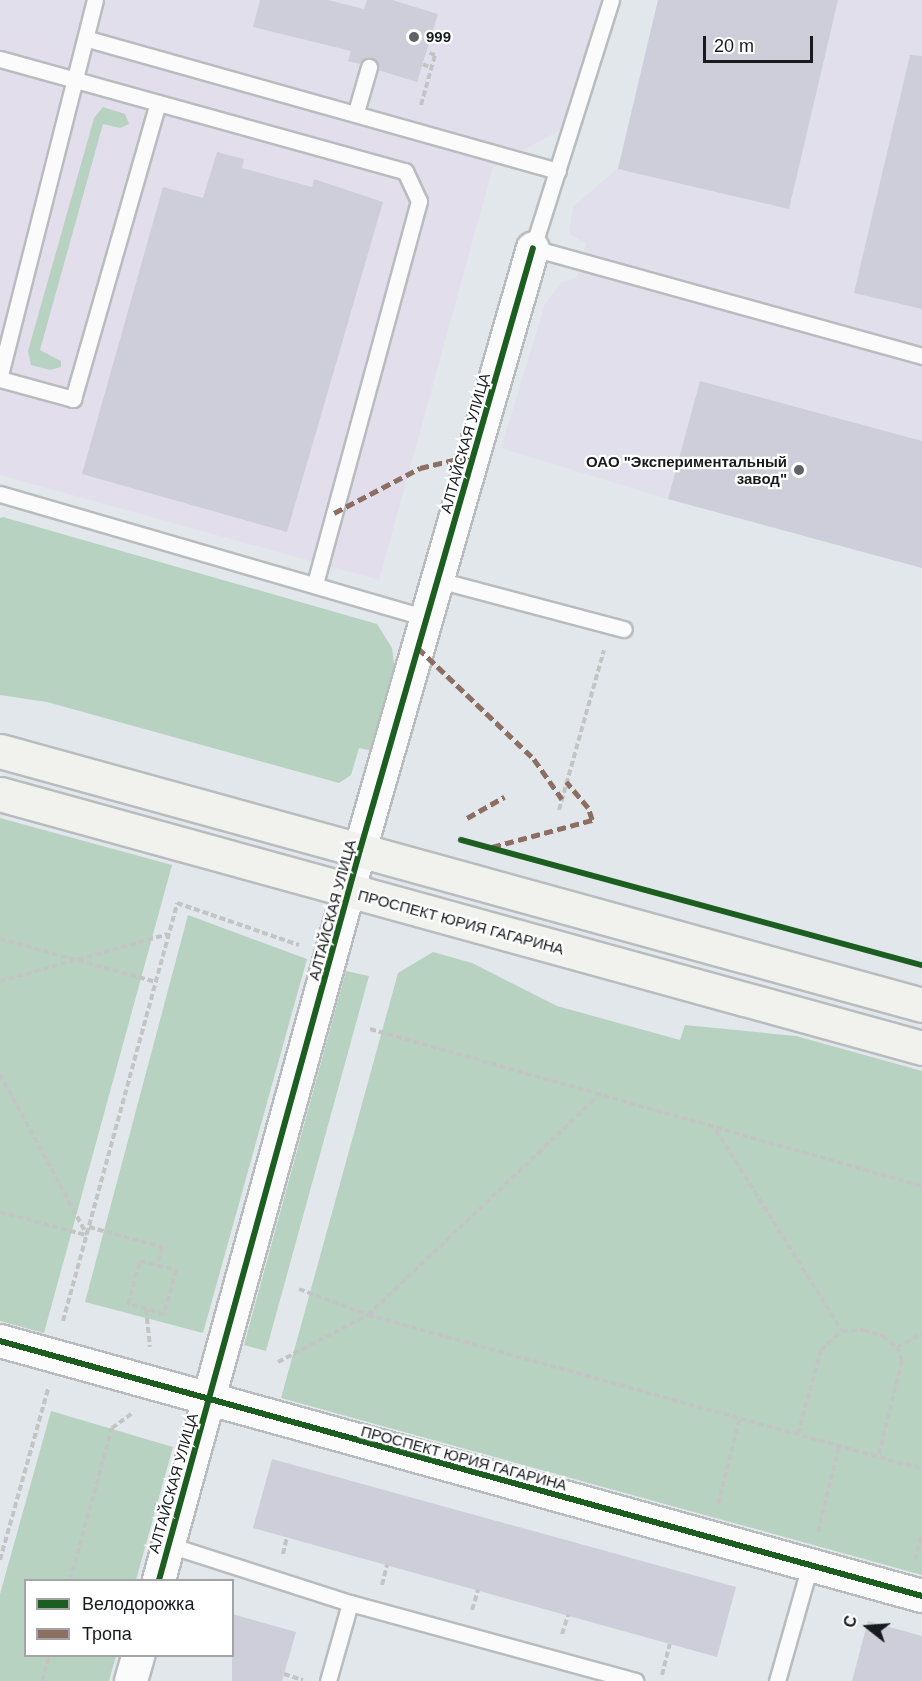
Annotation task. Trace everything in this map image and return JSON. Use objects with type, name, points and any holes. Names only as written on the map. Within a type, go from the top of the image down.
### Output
[{"type":"main road","points":[[0,751],[922,1005]]},
{"type":"main road","name":"ПРОСПЕКТ ЮРИЯ ГАГАРИНА","points":[[0,794],[922,1048]]},
{"type":"street","name":"АЛТАЙСКАЯ УЛИЦА","points":[[160,1579],[360,850],[533,248]]},
{"type":"street","name":"ПРОСПЕКТ ЮРИЯ ГАГАРИНА","points":[[0,1341],[209,1401],[922,1596]]},
{"type":"street","points":[[131,1681],[138,1657]]},
{"type":"lane","points":[[95,0],[88,39],[0,377],[73,399],[158,103]]},
{"type":"lane","points":[[611,0],[533,248],[922,356]]},
{"type":"lane","points":[[88,39],[356,112],[558,171]]},
{"type":"lane","points":[[0,59],[405,171],[419,201],[315,583]]},
{"type":"lane","points":[[356,112],[369,67]]},
{"type":"lane","points":[[0,494],[315,583],[427,618]]},
{"type":"lane","points":[[438,580],[618,628]]},
{"type":"lane","points":[[169,1545],[350,1603],[636,1681]]},
{"type":"lane","points":[[777,1681],[810,1565]]},
{"type":"lane","points":[[328,1681],[350,1603]]},
{"type":"path","points":[[415,129],[435,55],[427,52]]},
{"type":"path","points":[[423,64],[431,68]]},
{"type":"path","points":[[559,810],[618,628]]},
{"type":"path","points":[[63,1321],[177,903],[310,949]]},
{"type":"path","points":[[0,981],[168,934]]},
{"type":"path","points":[[0,939],[156,982]]},
{"type":"path","points":[[370,1029],[597,1096],[922,1186]]},
{"type":"path","points":[[0,1074],[87,1236]]},
{"type":"path","points":[[278,1362],[368,1315],[597,1096]]},
{"type":"path","points":[[716,1129],[842,1331]]},
{"type":"path","points":[[0,1212],[87,1236]]},
{"type":"path","points":[[89,1227],[162,1247],[158,1265]]},
{"type":"path","points":[[140,1261],[158,1265],[176,1270],[164,1314],[128,1304],[140,1261]]},
{"type":"path","points":[[299,1289],[368,1315],[922,1469]]},
{"type":"path","points":[[146,1309],[148,1353]]},
{"type":"path","points":[[798,1434],[821,1350],[842,1331],[863,1330],[883,1336],[897,1347],[902,1361],[900,1378],[878,1457]]},
{"type":"path","points":[[897,1347],[922,1334]]},
{"type":"path","points":[[0,1560],[50,1383]]},
{"type":"path","points":[[71,1579],[111,1428],[132,1414]]},
{"type":"path","points":[[709,1537],[741,1418]]},
{"type":"path","points":[[810,1565],[839,1446]]},
{"type":"path","points":[[660,1681],[670,1644]]},
{"type":"path","points":[[42,1681],[49,1657]]},
{"type":"path","points":[[284,1674],[305,1681]]},
{"type":"shaded area","points":[[0,0],[601,0],[569,125],[493,167],[0,28]]},
{"type":"shaded area","points":[[658,0],[922,0],[922,568],[668,499],[501,448],[545,304],[562,282],[577,278],[586,243],[569,234],[573,207],[618,168]]},
{"type":"shaded area","points":[[0,28],[493,167],[379,580],[0,475]]},
{"type":"green space","points":[[103,107],[125,114],[129,124],[120,128],[103,124],[40,350],[61,361],[61,367],[50,370],[31,365],[28,351],[94,118]]},
{"type":"green space","points":[[0,518],[377,624],[392,648],[395,672],[373,751],[359,748],[351,775],[339,783],[47,702],[0,695]]},
{"type":"green space","points":[[0,818],[172,865],[44,1333],[0,1321]]},
{"type":"green space","points":[[188,915],[307,959],[203,1333],[85,1302]]},
{"type":"green space","points":[[433,952],[472,963],[557,1006],[680,1040],[685,1025],[796,1036],[922,1071],[922,1575],[281,1398],[398,973]]},
{"type":"green space","points":[[346,971],[369,976],[266,1351],[244,1345]]},
{"type":"green space","points":[[51,1411],[173,1447],[136,1579],[24,1579],[24,1657],[116,1657],[109,1681],[0,1681],[0,1594]]},
{"type":"building","points":[[260,0],[328,0],[364,9],[367,0],[392,0],[438,14],[417,82],[378,70],[372,58],[360,64],[348,61],[351,51],[253,27]]},
{"type":"building","points":[[658,0],[838,0],[789,209],[618,169]]},
{"type":"building","points":[[910,55],[922,56],[922,309],[854,293]]},
{"type":"building","points":[[217,152],[244,159],[242,168],[312,187],[314,179],[383,202],[287,532],[82,474],[163,187],[203,198]]},
{"type":"building","name":"ОАО \"Экспериментальный завод\"","points":[[700,381],[922,441],[922,568],[668,499]]},
{"type":"building","points":[[272,1459],[736,1587],[717,1657],[253,1528]]},
{"type":"building","points":[[234,1615],[296,1632],[282,1681],[232,1681]]},
{"type":"building","points":[[868,1621],[922,1636],[922,1681],[852,1681]]},
{"type":"marked path","points":[[334,513],[420,468],[474,455]]},
{"type":"marked path","points":[[418,648],[534,759],[562,799]]},
{"type":"marked path","points":[[492,847],[592,820],[588,808],[566,782]]},
{"type":"marked path","points":[[467,818],[504,797]]},
{"type":"cycle path","points":[[159,1579],[360,850],[533,248]]},
{"type":"cycle path","points":[[461,840],[922,965]]},
{"type":"cycle path","points":[[0,1341],[922,1596]]},
{"type":"place","name":"999","points":[[414,37]]},
{"type":"place","name":"ОАО \"Экспериментальный завод\"","points":[[799,470]]}]
